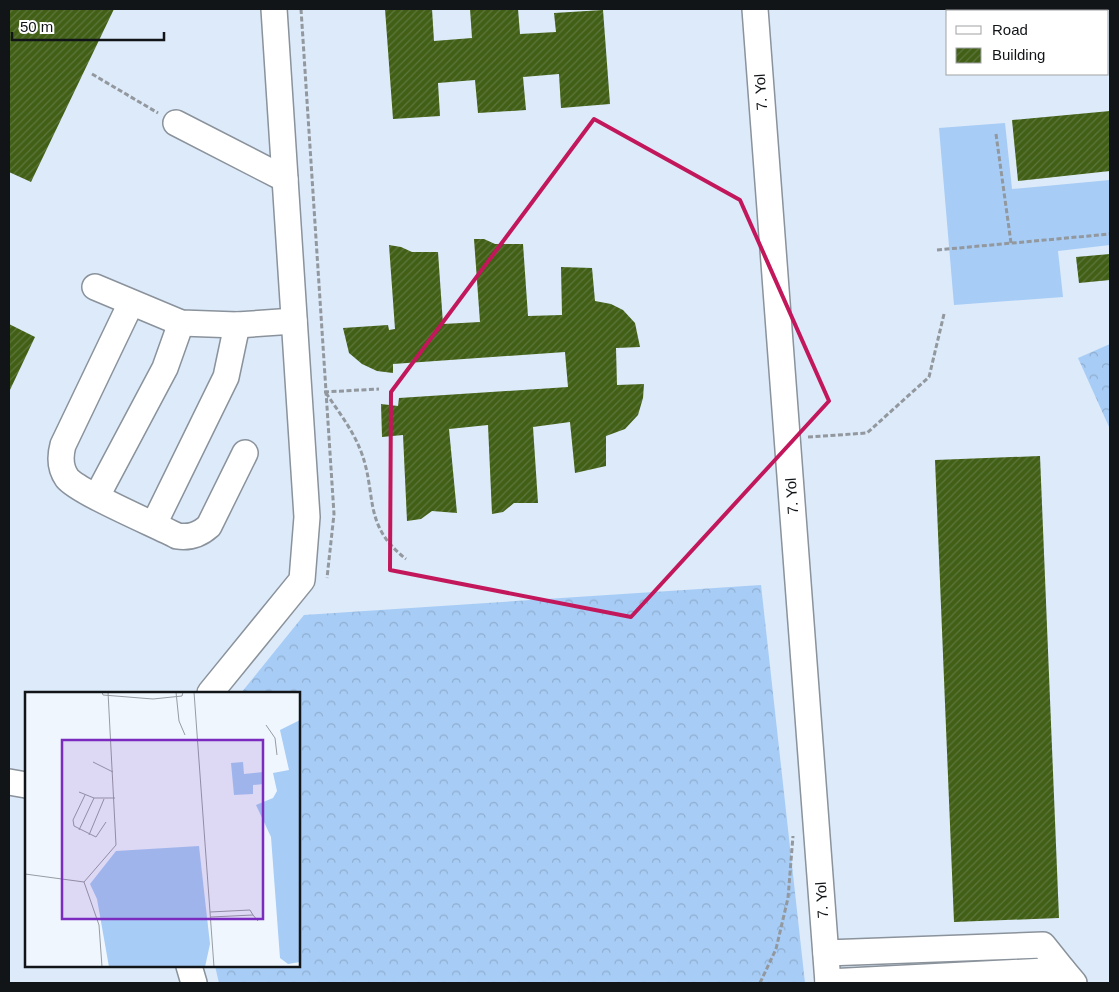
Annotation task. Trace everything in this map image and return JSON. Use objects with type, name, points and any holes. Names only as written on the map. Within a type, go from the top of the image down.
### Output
[{"type":"street","points":[[211,692],[302,580],[307,517],[274,9]]},
{"type":"street","name":"7. Yol","points":[[755,9],[828,983]]},
{"type":"street","points":[[176,123],[285,179]]},
{"type":"street","points":[[95,287],[181,322],[237,324],[294,321]]},
{"type":"street","points":[[131,303],[61,452],[60,460],[68,478],[97,496],[177,536],[183,537],[197,535],[210,526],[246,453]]},
{"type":"street","points":[[97,496],[165,368],[181,322]]},
{"type":"street","points":[[154,524],[226,377],[237,324]]},
{"type":"street","points":[[9,782],[25,785]]},
{"type":"street","points":[[826,953],[1043,945],[1068,976]]},
{"type":"street","points":[[189,967],[194,983]]},
{"type":"street","points":[[828,983],[1068,976]]},
{"type":"path","points":[[301,9],[334,514],[327,578]]},
{"type":"path","points":[[92,74],[176,123]]},
{"type":"path","points":[[996,134],[1011,243]]},
{"type":"path","points":[[937,250],[1110,234]]},
{"type":"path","points":[[788,439],[867,433],[928,377],[944,314]]},
{"type":"path","points":[[298,394],[379,389]]},
{"type":"path","points":[[326,392],[348,425],[361,450],[375,520],[393,549],[406,559]]},
{"type":"path","points":[[760,983],[776,949],[788,898],[793,834]]},
{"type":"highlighted area","points":[[594,119],[740,200],[829,401],[631,617],[390,570],[391,392]]},
{"type":"shaded area","points":[[9,9],[1110,9],[1110,983],[9,983]]},
{"type":"green space","points":[[1005,123],[1012,189],[1110,180],[1110,245],[1058,251],[1063,297],[954,305],[939,128]]},
{"type":"green space","points":[[1110,344],[1110,429],[1078,358]]},
{"type":"green space","points":[[761,585],[805,983],[219,983],[215,967],[300,967],[300,692],[242,692],[304,615]]},
{"type":"building","points":[[9,9],[114,9],[31,182],[9,172]]},
{"type":"building","points":[[385,9],[432,9],[434,41],[472,38],[470,9],[518,9],[520,34],[556,32],[554,13],[603,10],[610,104],[561,108],[559,74],[523,77],[526,110],[478,113],[475,80],[438,83],[440,116],[393,119]]},
{"type":"building","points":[[1110,111],[1110,171],[1018,181],[1012,120]]},
{"type":"building","points":[[474,239],[484,239],[495,244],[523,244],[528,316],[562,315],[561,267],[592,268],[595,301],[611,304],[623,310],[635,323],[640,347],[616,348],[617,385],[644,384],[643,398],[638,415],[625,429],[606,436],[606,466],[575,473],[570,422],[533,427],[538,503],[514,503],[503,512],[492,514],[488,425],[449,429],[457,513],[432,511],[421,519],[407,521],[403,435],[382,437],[381,404],[398,406],[399,398],[568,387],[565,352],[393,364],[393,373],[377,371],[362,364],[349,353],[343,328],[388,325],[389,330],[395,329],[389,245],[401,247],[412,252],[438,252],[443,324],[480,322]]},
{"type":"building","points":[[1110,254],[1110,280],[1079,283],[1076,257]]},
{"type":"building","points":[[9,324],[35,337],[9,392]]},
{"type":"building","points":[[1040,456],[1059,918],[954,922],[935,460]]}]
